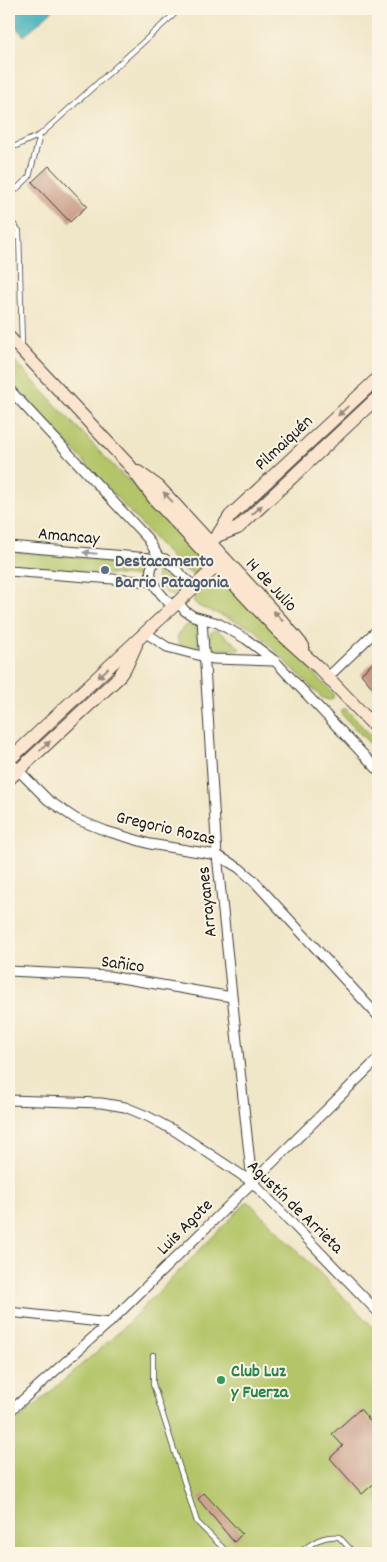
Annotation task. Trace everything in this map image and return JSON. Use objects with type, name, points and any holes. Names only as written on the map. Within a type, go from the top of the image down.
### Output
[{"type":"main road","name":"14 de Julio","points":[[9,337],[130,466],[158,488],[210,543],[220,562],[290,629],[324,673],[378,730]]},
{"type":"main road","name":"Pilmaiquén","points":[[210,543],[230,516],[378,378]]},
{"type":"main road","name":"Pilmaiquén","points":[[210,543],[238,528],[378,397]]},
{"type":"main road","points":[[9,760],[220,562]]},
{"type":"main road","points":[[13,775],[118,678],[142,636]]},
{"type":"street","points":[[9,389],[148,539],[157,560]]},
{"type":"street","name":"Amancay","points":[[9,546],[157,560]]},
{"type":"street","points":[[157,560],[165,559],[171,563],[194,587]]},
{"type":"street","points":[[157,560],[153,567],[152,582],[156,589],[185,611],[202,619],[218,623],[246,639],[275,661],[378,770]]},
{"type":"street","points":[[9,571],[152,582]]},
{"type":"street","name":"Arrayanes","points":[[202,619],[217,854],[252,1182]]},
{"type":"street","points":[[324,673],[378,629]]},
{"type":"street","points":[[142,636],[167,647],[213,659],[244,658],[275,661]]},
{"type":"street","name":"Gregorio Rozas","points":[[9,760],[13,775],[83,822],[150,844],[217,854],[239,868],[254,880],[378,1016]]},
{"type":"street","name":"Sañico","points":[[9,971],[109,976],[232,997]]},
{"type":"street","name":"Luis Agote","points":[[9,1412],[109,1323],[378,1059]]},
{"type":"street","name":"Agustín de Arrieta","points":[[9,1100],[101,1103],[125,1107],[148,1116],[175,1131],[252,1182],[378,1312]]},
{"type":"street","points":[[9,1312],[109,1323]]},
{"type":"lane","points":[[9,149],[40,135],[180,9]]},
{"type":"lane","points":[[9,196],[29,177],[40,135]]},
{"type":"lane","points":[[9,219],[19,231],[22,350]]},
{"type":"lane","points":[[153,1355],[153,1384],[197,1522],[228,1553]]},
{"type":"lane","points":[[299,1553],[314,1542],[327,1536],[339,1537],[354,1553]]},
{"type":"green space","points":[[9,355],[120,473],[152,500],[208,565],[203,571],[195,574],[182,569],[9,379]]},
{"type":"green space","points":[[378,387],[378,392],[233,526],[229,523]]},
{"type":"green space","points":[[9,551],[142,563],[145,564],[147,572],[142,577],[9,565]]},
{"type":"green space","points":[[160,566],[167,567],[181,582],[182,590],[175,596],[168,595],[158,583],[156,572]]},
{"type":"green space","points":[[218,578],[223,578],[228,582],[333,693],[333,699],[322,698],[253,628],[198,606],[194,602],[194,596]]},
{"type":"green space","points":[[190,624],[197,626],[198,649],[194,651],[181,647],[177,638],[182,629]]},
{"type":"green space","points":[[217,630],[239,647],[239,650],[212,649],[208,645],[210,634]]},
{"type":"green space","points":[[343,709],[346,709],[378,743],[378,752],[342,715]]},
{"type":"green space","name":"Club Luz y Fuerza","points":[[248,1201],[378,1332],[378,1553],[11,1553],[9,1551],[9,1428],[118,1333]]},
{"type":"water","points":[[9,9],[54,9],[24,36],[9,19]]},
{"type":"building","points":[[49,166],[87,206],[70,222],[32,182]]},
{"type":"building","points":[[378,658],[378,694],[361,674]]},
{"type":"building","points":[[360,1409],[378,1430],[378,1480],[362,1494],[330,1458],[343,1446],[332,1434]]},
{"type":"building","points":[[204,1493],[242,1534],[234,1542],[198,1499]]},
{"type":"place","name":"Destacamento Barrio Patagonia","points":[[105,570]]},
{"type":"place","name":"Club Luz y Fuerza","points":[[221,1380]]}]
